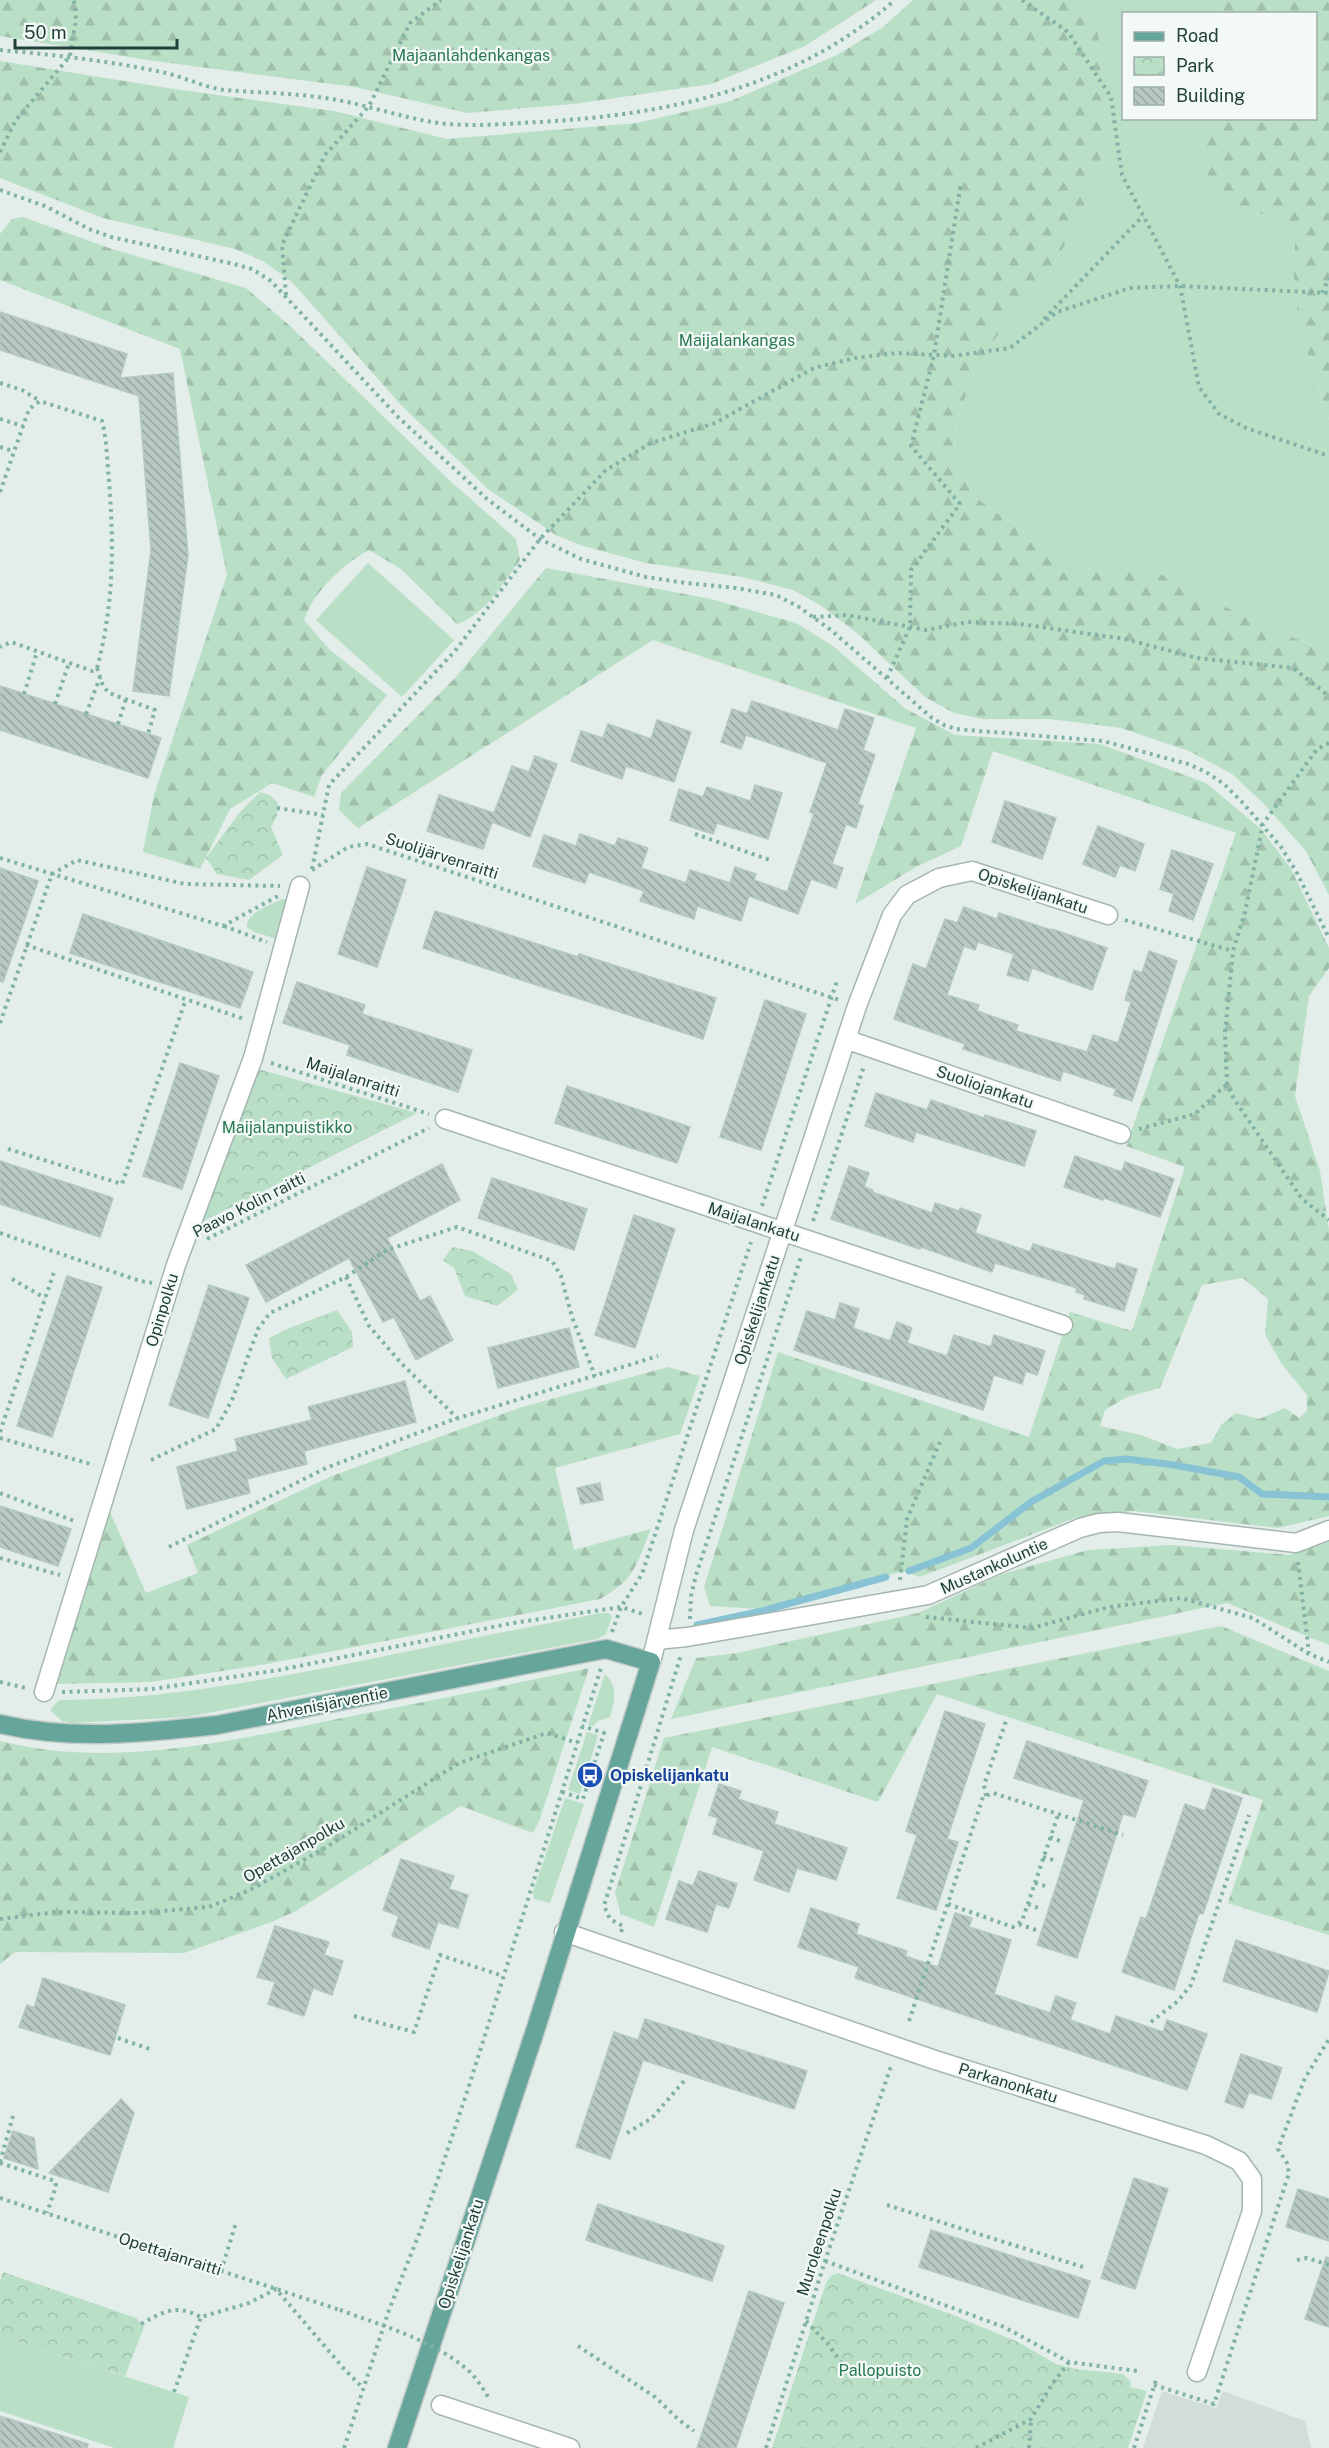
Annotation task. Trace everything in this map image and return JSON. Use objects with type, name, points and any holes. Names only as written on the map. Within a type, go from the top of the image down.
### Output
[{"type":"main road","name":"Ahvenisjärventie","points":[[0,1724],[24,1730],[77,1735],[153,1732],[218,1725],[606,1649],[651,1662]]},
{"type":"main road","name":"Opiskelijankatu","points":[[397,2448],[536,2028],[564,1932],[651,1662]]},
{"type":"street","name":"Opiskelijankatu","points":[[651,1662],[684,1530],[848,1040],[857,1006],[892,915],[908,895],[939,878],[972,871],[1108,915]]},
{"type":"street","name":"Opinpolku","points":[[44,1692],[94,1528],[118,1473],[176,1265],[253,1058],[300,886]]},
{"type":"street","name":"Suoliojankatu","points":[[848,1040],[1121,1134]]},
{"type":"street","name":"Maijalankatu","points":[[445,1119],[1063,1325]]},
{"type":"street","name":"Mustankoluntie","points":[[657,1640],[898,1602],[945,1589],[1080,1528],[1099,1523],[1118,1522],[1296,1543],[1329,1530]]},
{"type":"street","name":"Parkanonkatu","points":[[564,1932],[905,2050],[1206,2145],[1239,2161],[1252,2179],[1252,2211],[1197,2372]]},
{"type":"street","points":[[441,2405],[570,2448]]},
{"type":"path","points":[[0,152],[16,120],[70,56],[76,19],[74,0]]},
{"type":"path","points":[[286,295],[282,245],[326,155],[369,106],[411,22],[441,0]]},
{"type":"path","points":[[0,50],[70,56],[169,74],[207,87],[224,90],[333,99],[439,123],[465,125],[590,119],[675,106],[730,92],[825,51],[866,25],[895,0]]},
{"type":"path","points":[[1022,0],[1068,32],[1110,97],[1122,175],[1179,286],[1198,387],[1219,414],[1246,428],[1329,456]]},
{"type":"path","points":[[887,678],[910,627],[912,570],[960,504],[911,446],[934,355],[962,182]]},
{"type":"path","points":[[0,190],[45,206],[89,229],[111,237],[252,269],[271,281],[398,417],[487,499],[540,539],[581,559],[646,577],[776,595],[800,607],[865,657],[932,718],[956,729],[1104,741],[1188,764],[1206,772],[1224,784],[1263,824],[1281,847],[1297,873],[1329,938]]},
{"type":"path","points":[[1035,328],[1143,216]]},
{"type":"path","points":[[1322,293],[1329,278]]},
{"type":"path","points":[[312,869],[329,785],[455,651],[540,539],[606,470],[651,443],[716,423],[814,368],[855,358],[897,353],[953,356],[1010,348],[1057,312],[1130,288],[1179,286],[1329,293]]},
{"type":"path","points":[[0,382],[40,400],[102,421],[105,430],[113,567],[105,640],[97,668],[103,686],[109,693],[155,710],[148,734]]},
{"type":"path","points":[[0,492],[2,479],[29,409],[40,400]]},
{"type":"path","points":[[0,419],[23,426]]},
{"type":"path","points":[[0,447],[13,451]]},
{"type":"path","points":[[813,617],[847,615],[926,630],[969,622],[1020,624],[1125,639],[1197,658],[1293,668],[1329,696]]},
{"type":"path","points":[[0,647],[11,642],[92,671],[97,668]]},
{"type":"path","points":[[24,694],[38,652]]},
{"type":"path","points":[[55,704],[69,663]]},
{"type":"path","points":[[86,714],[100,677]]},
{"type":"path","points":[[118,724],[126,699]]},
{"type":"path","points":[[1329,743],[1317,749],[1263,824],[1245,912],[1233,951],[1225,1033],[1227,1084],[1234,1099],[1302,1199],[1329,1220]]},
{"type":"path","points":[[277,808],[323,815]]},
{"type":"path","points":[[695,834],[773,861]]},
{"type":"path","name":"Suolijärvenraitti","points":[[300,886],[312,869],[348,847],[368,844],[857,1006]]},
{"type":"path","points":[[0,858],[223,926],[283,947]]},
{"type":"path","points":[[0,1023],[52,874],[77,860],[185,884],[300,886]]},
{"type":"path","points":[[223,926],[260,904],[300,886]]},
{"type":"path","points":[[1108,915],[1233,951]]},
{"type":"path","points":[[26,945],[262,1026]]},
{"type":"path","points":[[345,2448],[389,2310],[421,2229],[468,2089],[606,1649],[621,1607],[642,1574],[837,981]]},
{"type":"path","points":[[8,1149],[122,1184],[186,999]]},
{"type":"path","points":[[615,1950],[623,1926],[610,1919],[604,1906],[687,1637],[691,1596],[696,1575],[870,1047]]},
{"type":"path","name":"Maijalanraitti","points":[[253,1058],[445,1119]]},
{"type":"path","points":[[1121,1134],[1195,1114],[1227,1084]]},
{"type":"path","name":"Paavo Kolin raitti","points":[[206,1239],[445,1119]]},
{"type":"path","points":[[152,1460],[216,1430],[232,1400],[258,1329],[270,1313],[346,1277],[387,1250],[457,1227],[552,1261],[561,1276],[572,1317],[595,1376]]},
{"type":"path","points":[[0,1233],[140,1281],[159,1284],[176,1265]]},
{"type":"path","points":[[0,1432],[54,1272]]},
{"type":"path","points":[[346,1277],[369,1326],[401,1363],[457,1418]]},
{"type":"path","points":[[12,1280],[45,1298]]},
{"type":"path","points":[[169,1547],[326,1468],[457,1418],[658,1356]]},
{"type":"path","points":[[0,1438],[118,1473]]},
{"type":"path","points":[[898,1602],[907,1519],[940,1443]]},
{"type":"path","points":[[0,1493],[94,1528]]},
{"type":"path","points":[[1296,1543],[1309,1654]]},
{"type":"path","points":[[0,1558],[78,1581]]},
{"type":"path","points":[[918,1616],[1032,1628],[1109,1607],[1181,1598],[1253,1618],[1309,1654],[1329,1662]]},
{"type":"path","points":[[0,1682],[44,1692],[152,1689],[267,1672],[513,1623],[621,1607]]},
{"type":"path","points":[[986,1796],[984,1785],[1005,1722]]},
{"type":"path","points":[[562,1792],[583,1799],[604,1733],[582,1726]]},
{"type":"path","name":"Opettajanpolku","points":[[0,1919],[57,1912],[139,1913],[209,1907],[250,1890],[325,1848],[459,1763],[547,1733],[578,1743]]},
{"type":"path","points":[[909,2021],[983,1797],[993,1794],[1122,1835]]},
{"type":"path","points":[[948,1904],[1013,1928],[1022,1921],[1058,1815]]},
{"type":"path","points":[[1151,2022],[1178,2001],[1191,1985],[1250,1815]]},
{"type":"path","points":[[1050,1837],[1064,1842]]},
{"type":"path","points":[[1043,1857],[1057,1861]]},
{"type":"path","points":[[1035,1883],[1049,1887]]},
{"type":"path","points":[[1028,1904],[1041,1909]]},
{"type":"path","points":[[1018,1924],[1036,1930]]},
{"type":"path","points":[[354,2016],[414,2032],[440,1955],[503,1976]]},
{"type":"path","points":[[118,2038],[152,2050]]},
{"type":"path","points":[[1287,2163],[1278,2149],[1305,2078],[1329,2039]]},
{"type":"path","name":"Muroleenpolku","points":[[766,2448],[825,2260],[890,2069],[900,2063],[905,2050]]},
{"type":"path","points":[[627,2133],[652,2118],[684,2081]]},
{"type":"path","points":[[13,2116],[0,2162],[55,2181],[56,2186],[47,2214]]},
{"type":"path","name":"Opettajanraitti","points":[[0,2198],[340,2310],[409,2337],[459,2363],[474,2377],[489,2398]]},
{"type":"path","points":[[887,2205],[1086,2268]]},
{"type":"path","points":[[221,2271],[236,2223]]},
{"type":"path","points":[[1297,2260],[1307,2258],[1329,2265]]},
{"type":"path","points":[[825,2260],[1004,2327],[1069,2362],[1137,2371]]},
{"type":"path","points":[[141,2324],[173,2309],[187,2311],[201,2317],[249,2303],[276,2289],[363,2388]]},
{"type":"path","points":[[174,2392],[201,2317]]},
{"type":"path","points":[[806,2321],[828,2344],[843,2365]]},
{"type":"path","points":[[578,2346],[655,2397],[694,2431]]},
{"type":"path","points":[[1029,2448],[1031,2419],[1069,2362]]},
{"type":"path","points":[[1134,2448],[1156,2380]]},
{"type":"path","points":[[976,2448],[1031,2419]]},
{"type":"shaded area","points":[[1162,2391],[1216,2408],[1223,2391],[1305,2421],[1311,2448],[1143,2448]]},
{"type":"green space","name":"Majaanlahdenkangas","points":[[0,0],[876,0],[805,46],[711,84],[574,104],[467,113],[355,87],[154,61],[0,36]]},
{"type":"green space","name":"Maijalankangas","points":[[913,0],[1087,0],[1098,30],[1101,73],[1101,158],[1078,222],[1045,279],[1008,318],[974,374],[956,421],[954,449],[973,496],[1080,570],[1111,565],[1150,570],[1189,587],[1241,615],[1318,648],[1329,648],[1329,895],[1306,851],[1264,804],[1232,774],[1189,751],[1121,728],[1050,719],[983,719],[954,713],[925,697],[857,633],[820,605],[793,590],[742,577],[646,563],[580,545],[556,535],[488,489],[401,405],[292,282],[263,261],[235,249],[103,218],[0,178],[0,61],[174,89],[334,111],[447,139],[637,123],[731,101],[837,55],[883,27]]},
{"type":"green space","points":[[1087,0],[1213,0],[1218,12],[1122,12],[1122,120],[1203,120],[1202,160],[1238,211],[1275,216],[1290,226],[1295,245],[1293,268],[1319,389],[1329,420],[1329,648],[1318,648],[1241,615],[1189,587],[1150,570],[1111,565],[1080,570],[973,496],[954,449],[956,421],[974,374],[1008,318],[1045,279],[1078,222]]},
{"type":"green space","points":[[1213,0],[1329,0],[1329,420],[1299,325],[1293,268],[1295,245],[1290,226],[1275,216],[1238,211],[1214,191],[1202,160],[1203,120],[1317,120],[1317,12],[1218,12]]},
{"type":"green space","points":[[23,217],[112,249],[246,288],[289,325],[448,479],[516,539],[520,560],[485,606],[457,624],[401,569],[369,550],[330,579],[315,599],[304,620],[329,649],[387,695],[322,775],[314,797],[272,783],[230,809],[200,869],[143,852],[154,795],[227,575],[180,349],[0,280],[0,234],[12,219]]},
{"type":"green space","points":[[368,563],[454,640],[402,697],[316,620]]},
{"type":"green space","points":[[546,568],[711,599],[796,623],[833,646],[906,709],[955,735],[1100,744],[1206,783],[1261,829],[1291,869],[1329,948],[1329,968],[1309,996],[1295,1096],[1320,1171],[1329,1230],[1329,1516],[1278,1528],[1133,1511],[1075,1518],[920,1577],[903,1571],[760,1609],[710,1606],[704,1587],[778,1352],[1029,1437],[1070,1312],[1132,1331],[1185,1167],[1126,1146],[1236,833],[993,751],[961,846],[916,867],[855,904],[916,728],[653,640],[358,828],[339,810],[341,793],[456,677]],"holes":[[[1243,1278],[1268,1299],[1265,1334],[1281,1363],[1307,1395],[1307,1411],[1299,1418],[1285,1408],[1259,1419],[1236,1413],[1221,1425],[1211,1443],[1177,1449],[1141,1435],[1100,1426],[1105,1410],[1127,1397],[1160,1388],[1202,1285]]]},
{"type":"green space","points":[[260,792],[270,795],[278,803],[277,816],[271,827],[283,855],[249,880],[217,874],[206,858],[240,812]]},
{"type":"green space","points":[[285,899],[289,907],[277,939],[254,932],[247,927],[250,917],[255,913]]},
{"type":"green space","name":"Maijalanpuistikko","points":[[258,1069],[417,1113],[200,1223]]},
{"type":"green space","points":[[452,1247],[472,1251],[511,1274],[518,1290],[497,1306],[465,1296],[454,1268],[443,1260]]},
{"type":"green space","points":[[337,1310],[352,1332],[353,1347],[286,1379],[272,1358],[269,1338]]},
{"type":"green space","points":[[668,1367],[700,1376],[680,1434],[555,1468],[574,1550],[651,1529],[638,1561],[628,1577],[621,1585],[600,1599],[267,1664],[151,1682],[55,1684],[107,1505],[146,1593],[198,1573],[187,1545],[332,1476],[519,1408]]},
{"type":"green space","points":[[1329,1541],[1329,1645],[1227,1603],[671,1719],[696,1658],[737,1653],[918,1613],[1002,1574],[1088,1550],[1172,1545],[1290,1555]]},
{"type":"green space","points":[[609,1613],[612,1617],[606,1634],[597,1639],[187,1717],[70,1723],[62,1721],[50,1710],[59,1700],[134,1697],[245,1682]]},
{"type":"green space","points":[[1221,1626],[1329,1671],[1329,1935],[1228,1903],[1263,1800],[937,1694],[878,1802],[712,1747],[654,1927],[621,1914],[615,1893],[664,1738]]},
{"type":"green space","points":[[589,1668],[540,1819],[533,1833],[461,1806],[296,1911],[184,1953],[15,1952],[0,1964],[0,1741],[43,1749],[87,1753],[174,1748],[262,1735]]},
{"type":"green space","points":[[605,1674],[614,1688],[610,1717],[598,1721],[593,1726],[588,1725]]},
{"type":"green space","points":[[587,1732],[598,1735],[580,1794],[568,1790]]},
{"type":"green space","points":[[565,1798],[584,1804],[550,1903],[534,1899],[533,1892]]},
{"type":"green space","points":[[3,2272],[136,2318],[144,2327],[125,2376],[0,2336],[0,2281]]},
{"type":"green space","name":"Pallopuisto","points":[[838,2273],[953,2315],[1018,2342],[1056,2364],[1076,2369],[1123,2374],[1131,2382],[1130,2387],[1147,2391],[1128,2448],[772,2448],[826,2283],[831,2276]]},
{"type":"green space","points":[[0,2336],[189,2397],[173,2448],[115,2448],[0,2411]]},
{"type":"building","points":[[0,312],[127,354],[120,378],[173,373],[188,555],[169,696],[133,691],[151,550],[139,396],[0,350]]},
{"type":"building","points":[[0,686],[161,738],[148,778],[0,730]]},
{"type":"building","points":[[752,701],[838,730],[845,709],[874,718],[863,750],[875,755],[858,804],[863,806],[856,828],[846,824],[832,864],[843,868],[836,888],[811,879],[798,914],[749,896],[741,921],[697,906],[694,919],[640,901],[644,891],[589,872],[585,883],[533,866],[544,835],[576,846],[580,834],[615,846],[618,838],[648,848],[641,868],[686,883],[690,870],[730,883],[735,867],[756,874],[754,880],[787,892],[814,814],[810,812],[827,763],[746,735],[741,749],[721,742],[732,709],[747,714]]},
{"type":"building","points":[[657,720],[691,732],[674,782],[626,766],[622,779],[571,761],[581,731],[603,738],[608,724],[651,739]]},
{"type":"building","points":[[535,756],[557,764],[530,837],[492,822],[483,849],[427,831],[439,795],[494,813],[512,766],[529,772]]},
{"type":"building","points":[[755,785],[782,793],[768,839],[717,823],[713,834],[670,820],[679,789],[703,797],[707,787],[750,801]]},
{"type":"building","points":[[1005,801],[1056,818],[1042,859],[992,842]]},
{"type":"building","points":[[1098,826],[1144,844],[1135,871],[1120,865],[1115,877],[1083,864]]},
{"type":"building","points":[[1172,850],[1213,864],[1193,920],[1169,911],[1174,894],[1160,889]]},
{"type":"building","points":[[367,867],[406,880],[377,967],[338,954]]},
{"type":"building","points":[[0,868],[38,881],[3,982],[0,981]]},
{"type":"building","points":[[964,907],[997,919],[999,913],[1107,948],[1092,990],[1032,968],[1028,981],[1007,975],[1014,954],[978,942],[975,950],[964,946],[947,995],[979,1005],[977,1011],[1018,1025],[1016,1031],[1087,1052],[1093,1035],[1118,1043],[1131,1002],[1125,1000],[1134,970],[1142,973],[1149,951],[1177,961],[1132,1101],[1114,1095],[1116,1089],[1063,1071],[1060,1081],[963,1049],[965,1044],[894,1019],[913,964],[926,969],[945,919],[957,923]]},
{"type":"building","points":[[435,911],[716,998],[703,1039],[423,948]]},
{"type":"building","points":[[83,914],[253,972],[240,1008],[70,953]]},
{"type":"building","points":[[297,982],[365,1005],[362,1014],[472,1050],[458,1092],[347,1055],[350,1045],[283,1023]]},
{"type":"building","points":[[765,1000],[806,1014],[761,1150],[720,1137]]},
{"type":"building","points":[[180,1063],[219,1076],[182,1189],[143,1176]]},
{"type":"building","points":[[567,1086],[690,1127],[677,1163],[555,1123]]},
{"type":"building","points":[[876,1093],[927,1110],[931,1100],[984,1118],[985,1115],[1036,1131],[1024,1166],[916,1132],[913,1142],[865,1126]]},
{"type":"building","points":[[1075,1156],[1122,1172],[1125,1162],[1174,1179],[1160,1217],[1064,1187]]},
{"type":"building","points":[[0,1161],[113,1198],[100,1237],[0,1204]]},
{"type":"building","points":[[442,1164],[460,1200],[387,1238],[420,1301],[430,1296],[453,1340],[416,1360],[394,1317],[383,1322],[349,1258],[266,1302],[246,1265]]},
{"type":"building","points":[[849,1166],[869,1173],[864,1187],[873,1190],[872,1192],[932,1213],[935,1203],[981,1215],[975,1233],[1030,1252],[1033,1244],[1115,1269],[1117,1263],[1137,1269],[1124,1311],[1084,1299],[1085,1295],[1076,1292],[1077,1288],[995,1263],[992,1272],[831,1219]]},
{"type":"building","points":[[492,1178],[587,1209],[574,1250],[478,1218]]},
{"type":"building","points":[[634,1215],[675,1229],[635,1348],[595,1335]]},
{"type":"building","points":[[67,1276],[102,1287],[52,1437],[17,1426]]},
{"type":"building","points":[[209,1285],[249,1298],[208,1418],[169,1405]]},
{"type":"building","points":[[840,1303],[859,1309],[853,1328],[890,1341],[897,1322],[912,1328],[907,1343],[947,1356],[954,1335],[991,1347],[994,1335],[1045,1351],[1037,1375],[1026,1371],[1022,1384],[994,1375],[983,1410],[794,1350],[807,1311],[835,1320]]},
{"type":"building","points":[[569,1328],[579,1367],[498,1388],[488,1348]]},
{"type":"building","points":[[405,1381],[416,1422],[304,1451],[307,1464],[247,1479],[250,1493],[187,1509],[177,1467],[238,1451],[235,1439],[312,1420],[308,1407]]},
{"type":"building","points":[[600,1483],[603,1500],[581,1504],[577,1488]]},
{"type":"building","points":[[0,1506],[71,1529],[58,1566],[0,1547]]},
{"type":"building","points":[[945,1711],[985,1724],[947,1839],[958,1842],[936,1910],[897,1898],[917,1835],[906,1831]]},
{"type":"building","points":[[1027,1741],[1148,1781],[1135,1817],[1123,1814],[1077,1958],[1037,1945],[1084,1800],[1014,1778]]},
{"type":"building","points":[[719,1784],[741,1791],[738,1799],[778,1812],[774,1824],[847,1848],[836,1880],[797,1868],[789,1892],[754,1880],[764,1851],[713,1834],[718,1818],[709,1815]]},
{"type":"building","points":[[1213,1788],[1242,1798],[1203,1914],[1199,1913],[1174,1990],[1122,1972],[1141,1917],[1146,1919],[1185,1804],[1205,1811]]},
{"type":"building","points":[[401,1859],[454,1876],[449,1889],[468,1895],[458,1928],[438,1922],[429,1949],[392,1936],[399,1916],[383,1910]]},
{"type":"building","points":[[699,1871],[737,1884],[729,1908],[716,1904],[707,1932],[666,1919],[679,1881],[693,1886]]},
{"type":"building","points":[[811,1908],[859,1924],[856,1934],[907,1951],[905,1956],[938,1967],[955,1913],[972,1918],[969,1927],[1011,1940],[994,1994],[1050,2013],[1056,1996],[1076,2003],[1070,2020],[1110,2034],[1116,2016],[1163,2032],[1167,2020],[1207,2034],[1187,2090],[855,1978],[859,1967],[798,1947]]},
{"type":"building","points":[[275,1926],[329,1942],[324,1955],[343,1961],[332,1995],[313,1988],[304,2016],[268,2004],[275,1982],[257,1977]]},
{"type":"building","points":[[1236,1940],[1329,1971],[1317,2012],[1223,1981]]},
{"type":"building","points":[[43,1978],[125,2005],[110,2055],[19,2027],[27,2005],[34,2008]]},
{"type":"building","points":[[645,2019],[807,2071],[794,2109],[643,2060],[610,2159],[576,2147],[614,2032],[638,2040]]},
{"type":"building","points":[[1241,2054],[1282,2068],[1271,2099],[1249,2092],[1243,2108],[1225,2102]]},
{"type":"building","points":[[121,2099],[134,2113],[108,2192],[49,2173]]},
{"type":"building","points":[[13,2131],[34,2138],[38,2169],[4,2158]]},
{"type":"building","points":[[1134,2178],[1168,2189],[1135,2289],[1101,2278]]},
{"type":"building","points":[[1298,2189],[1329,2199],[1329,2241],[1286,2227]]},
{"type":"building","points":[[598,2204],[724,2246],[712,2281],[586,2240]]},
{"type":"building","points":[[931,2230],[1090,2281],[1078,2318],[919,2267]]},
{"type":"building","points":[[1326,2257],[1329,2258],[1329,2327],[1305,2319]]},
{"type":"building","points":[[749,2291],[784,2303],[736,2448],[697,2448]]},
{"type":"building","points":[[0,2416],[88,2444],[87,2448],[0,2448]]},
{"type":"waterway","points":[[909,1571],[971,1548],[1031,1502],[1104,1461],[1127,1459],[1239,1477],[1262,1494],[1329,1497]]},
{"type":"waterway","points":[[697,1625],[762,1611],[886,1577]]},
{"type":"place","name":"Opiskelijankatu","points":[[590,1775]]}]
